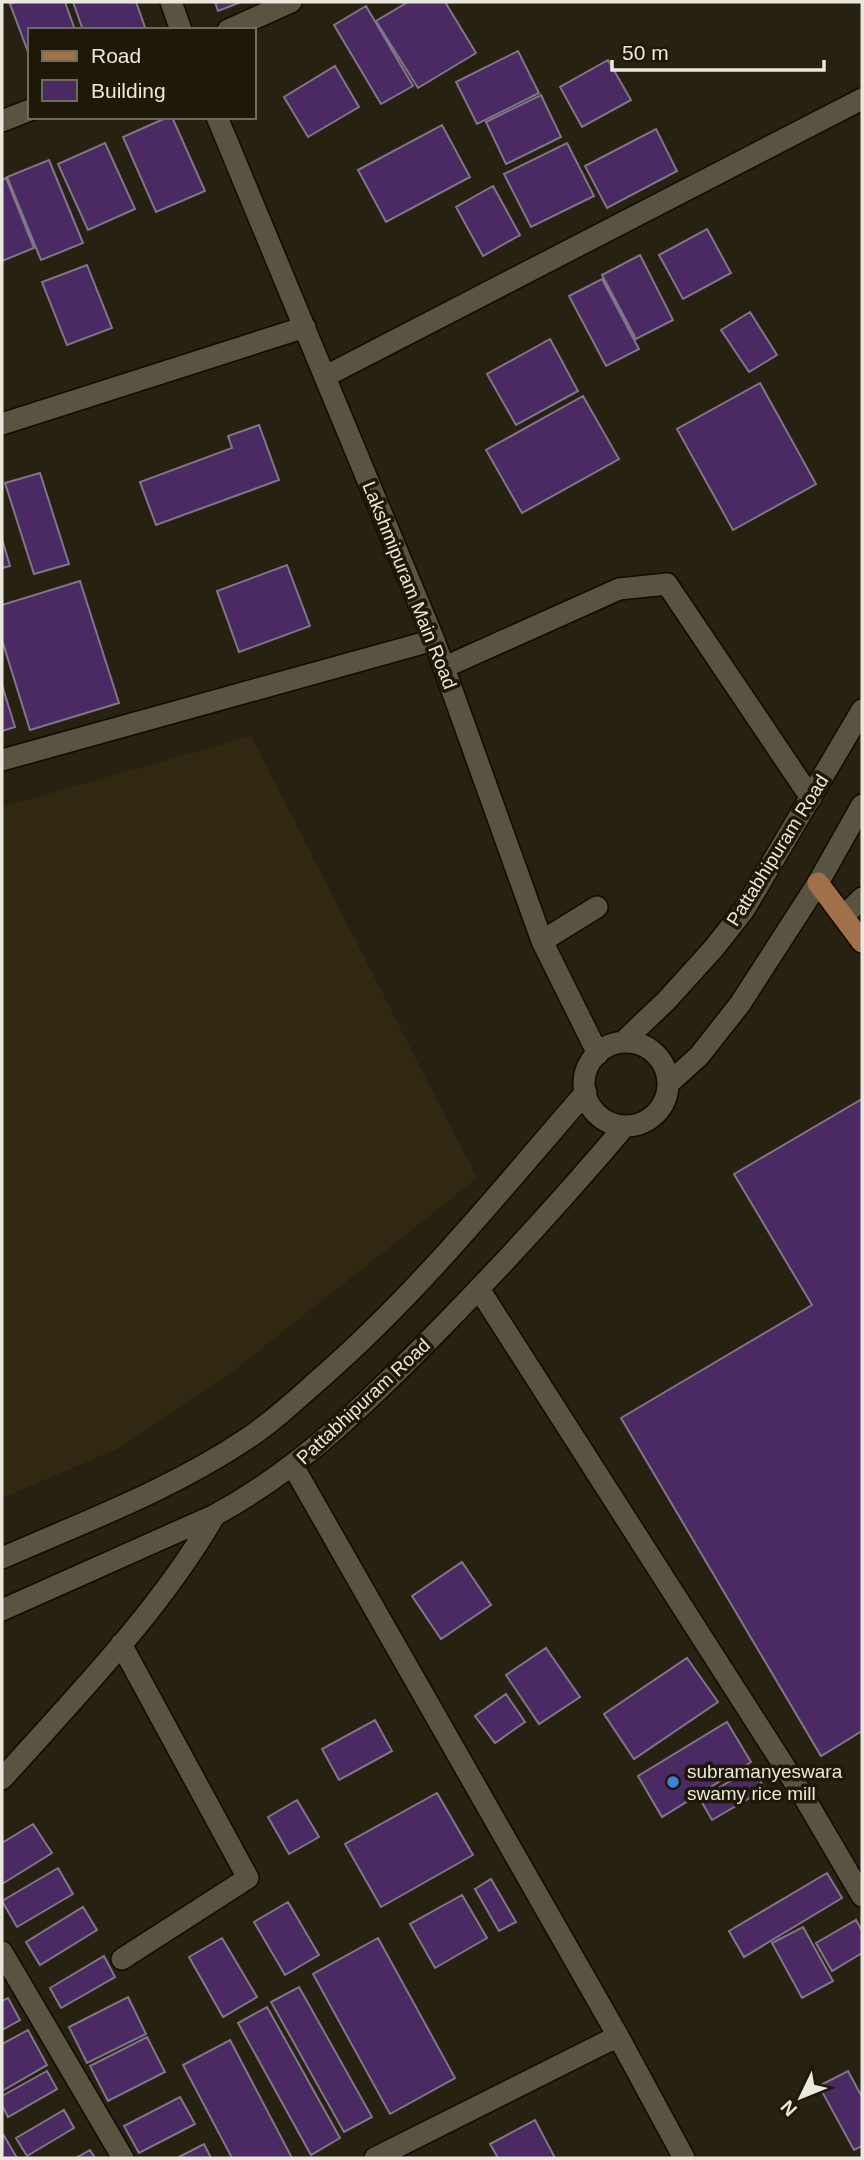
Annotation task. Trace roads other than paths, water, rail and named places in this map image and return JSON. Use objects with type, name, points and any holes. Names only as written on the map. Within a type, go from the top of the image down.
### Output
[{"type":"main road","points":[[818,883],[862,942]]},
{"type":"street","points":[[171,2],[180,28]]},
{"type":"street","points":[[232,28],[291,2]]},
{"type":"street","points":[[326,376],[862,99]]},
{"type":"street","points":[[2,121],[28,111]]},
{"type":"street","name":"Lakshmipuram Main Road","points":[[218,119],[434,640],[542,941],[598,1054]]},
{"type":"street","points":[[2,424],[305,327]]},
{"type":"street","points":[[444,667],[619,589],[667,584],[811,798]]},
{"type":"street","points":[[2,760],[434,640]]},
{"type":"street","name":"Pattabhipuram Road","points":[[623,1042],[667,1000],[737,919],[862,710]]},
{"type":"street","points":[[668,1084],[718,1035],[740,1004],[818,883],[862,805]]},
{"type":"street","points":[[844,916],[862,898]]},
{"type":"street","points":[[542,941],[597,907]]},
{"type":"street","points":[[623,1042],[649,1049],[659,1059],[666,1071],[667,1097],[650,1119],[638,1125],[611,1124],[599,1116],[590,1105],[585,1078],[589,1065],[598,1054],[623,1042]]},
{"type":"street","points":[[2,1558],[204,1466],[248,1438],[286,1408],[368,1336],[440,1260],[586,1092]]},
{"type":"street","name":"Pattabhipuram Road","points":[[2,1610],[215,1515],[248,1497],[293,1466],[388,1381],[479,1289],[541,1224],[625,1126]]},
{"type":"street","points":[[479,1289],[804,1797],[862,1896]]},
{"type":"street","points":[[293,1466],[618,2036],[684,2158]]},
{"type":"street","points":[[2,1779],[121,1644],[180,1572],[215,1515]]},
{"type":"street","points":[[121,1644],[248,1878],[122,1959]]},
{"type":"street","points":[[2,1952],[123,2158]]},
{"type":"street","points":[[375,2158],[618,2036]]},
{"type":"place","name":"subramanyeswara swamy rice mill","points":[[673,1782]]}]
